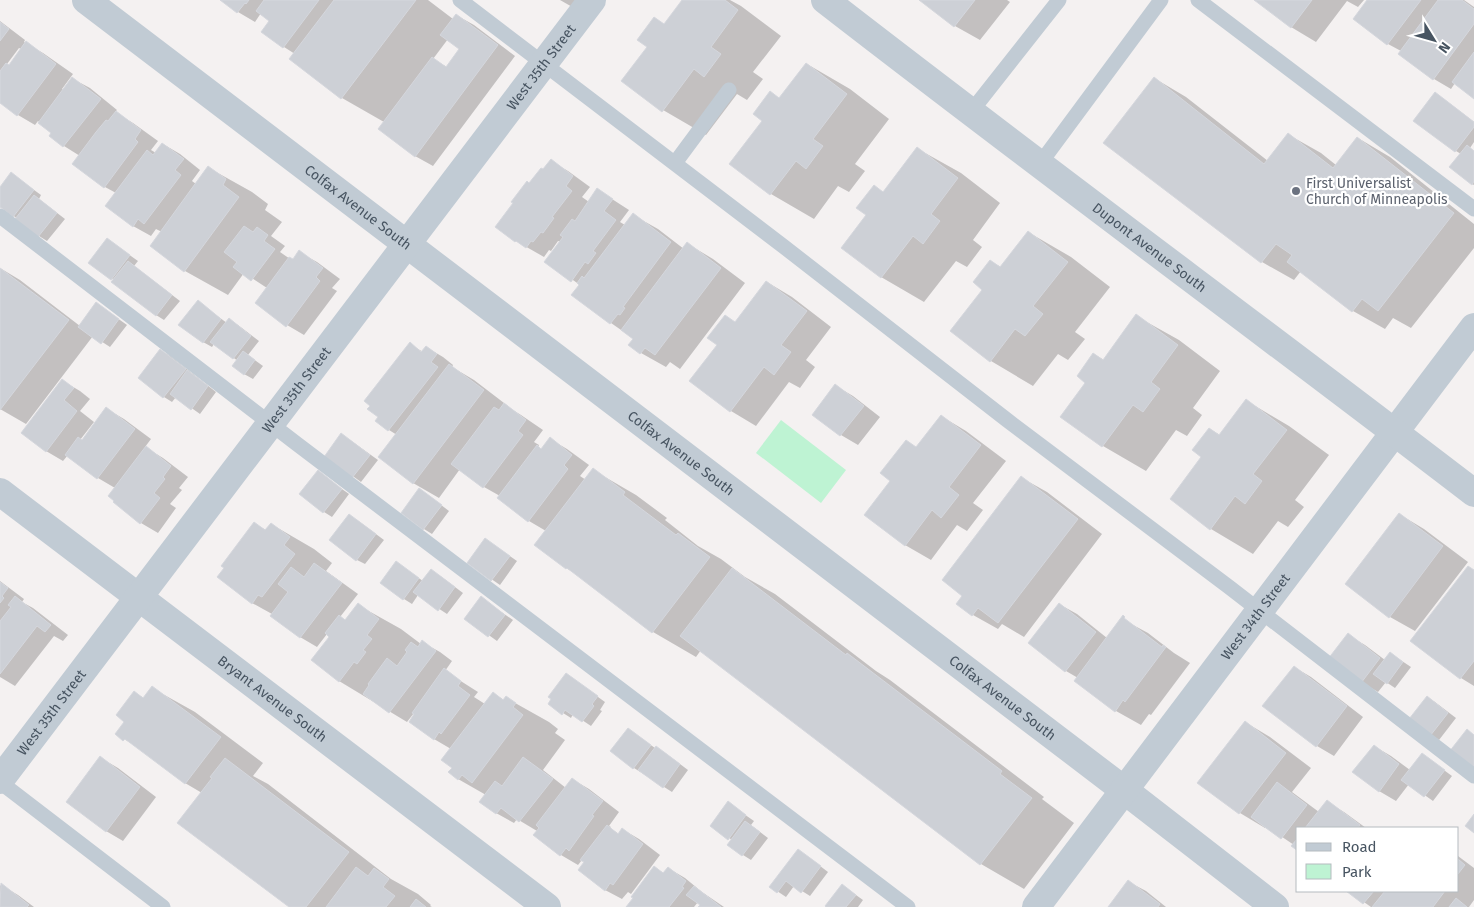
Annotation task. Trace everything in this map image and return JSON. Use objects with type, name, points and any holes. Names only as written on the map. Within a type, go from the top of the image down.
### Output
[{"type":"street","name":"Colfax Avenue South","points":[[86,0],[1275,907]]},
{"type":"street","name":"West 35th Street","points":[[0,781],[592,0]]},
{"type":"street","name":"Dupont Avenue South","points":[[825,0],[970,113],[1474,493]]},
{"type":"street","name":"West 34th Street","points":[[1036,907],[1474,326]]},
{"type":"street","name":"Bryant Avenue South","points":[[0,492],[547,907]]},
{"type":"lane","points":[[460,0],[1474,776]]},
{"type":"lane","points":[[970,113],[1059,0]]},
{"type":"lane","points":[[1039,164],[1161,0]]},
{"type":"lane","points":[[1198,0],[1474,209]]},
{"type":"lane","points":[[675,163],[729,90]]},
{"type":"lane","points":[[0,216],[908,907]]},
{"type":"lane","points":[[0,781],[163,907]]},
{"type":"green space","points":[[781,420],[846,470],[821,503],[756,453]]},
{"type":"building","points":[[220,0],[249,0],[237,13]]},
{"type":"building","points":[[264,0],[319,0],[283,48],[261,32],[269,21],[256,11]]},
{"type":"building","points":[[334,0],[416,0],[341,99],[289,59]]},
{"type":"building","points":[[682,0],[725,0],[738,10],[711,47],[721,54],[704,77],[694,69],[662,112],[621,81],[647,47],[637,40],[654,17],[664,24]]},
{"type":"building","points":[[919,0],[975,0],[954,27]]},
{"type":"building","points":[[1254,0],[1312,0],[1291,28]]},
{"type":"building","points":[[1367,0],[1421,0],[1387,45],[1353,19]]},
{"type":"building","points":[[1438,0],[1462,0],[1474,9],[1474,24],[1433,80],[1398,54]]},
{"type":"building","points":[[456,14],[498,45],[415,157],[378,129],[432,57],[446,67],[459,49],[440,35]]},
{"type":"building","points":[[0,22],[9,29],[0,41]]},
{"type":"building","points":[[26,41],[56,64],[17,116],[0,103],[0,71],[6,63],[9,65]]},
{"type":"building","points":[[1474,52],[1474,99],[1452,82]]},
{"type":"building","points":[[806,63],[847,94],[813,139],[823,146],[806,169],[796,161],[770,195],[729,164],[762,121],[753,114],[770,91],[779,98]]},
{"type":"building","points":[[72,77],[101,99],[63,147],[49,136],[51,133],[38,123]]},
{"type":"building","name":"First Universalist Church of Minneapolis","points":[[1154,77],[1264,164],[1288,133],[1333,168],[1357,137],[1454,213],[1378,311],[1362,299],[1352,312],[1287,262],[1292,255],[1276,244],[1261,263],[1103,143]]},
{"type":"building","points":[[1435,92],[1474,122],[1474,127],[1455,152],[1413,121]]},
{"type":"building","points":[[116,111],[141,130],[135,139],[138,142],[104,188],[72,164],[96,132]]},
{"type":"building","points":[[162,143],[184,159],[175,170],[181,175],[144,224],[138,219],[133,227],[105,206],[147,150],[153,155]]},
{"type":"building","points":[[1467,145],[1474,151],[1474,181],[1472,185],[1449,167]]},
{"type":"building","points":[[917,147],[958,178],[931,214],[940,221],[923,244],[913,236],[881,278],[841,248],[866,215],[856,208],[874,185],[883,192]]},
{"type":"building","points":[[551,159],[573,176],[566,186],[572,191],[552,217],[554,218],[543,233],[541,232],[526,248],[495,227],[527,181],[529,183]]},
{"type":"building","points":[[208,166],[226,179],[223,185],[239,197],[184,272],[150,246]]},
{"type":"building","points":[[11,172],[34,190],[13,217],[0,207],[0,187]]},
{"type":"building","points":[[597,188],[613,199],[604,211],[616,220],[593,251],[596,253],[588,264],[585,262],[571,282],[544,262],[563,237],[560,235],[572,219],[575,221]]},
{"type":"building","points":[[34,195],[57,213],[38,237],[15,219]]},
{"type":"building","points":[[633,213],[671,242],[623,307],[625,308],[620,315],[618,314],[610,324],[571,295],[579,285],[577,283],[582,276],[584,278]]},
{"type":"building","points":[[244,226],[253,232],[257,227],[268,235],[264,241],[275,249],[251,281],[233,267],[237,262],[224,252]]},
{"type":"building","points":[[1028,231],[1068,262],[1033,306],[1043,314],[1025,336],[1015,329],[990,362],[950,331],[982,290],[973,282],[990,260],[1000,267]]},
{"type":"building","points":[[107,238],[130,255],[111,280],[88,263]]},
{"type":"building","points":[[687,242],[721,268],[655,355],[645,348],[640,354],[628,345],[633,339],[621,330]]},
{"type":"building","points":[[299,250],[323,268],[316,277],[320,281],[286,327],[255,303],[289,257],[293,259]]},
{"type":"building","points":[[128,261],[172,295],[156,316],[111,282]]},
{"type":"building","points":[[0,268],[69,320],[0,410]]},
{"type":"building","points":[[766,281],[807,311],[781,345],[791,352],[774,375],[764,367],[730,412],[689,381],[717,345],[707,338],[725,315],[735,322]]},
{"type":"building","points":[[198,300],[221,319],[203,343],[178,325]]},
{"type":"building","points":[[96,302],[119,319],[101,344],[78,327]]},
{"type":"building","points":[[1136,314],[1178,345],[1151,382],[1160,389],[1143,412],[1133,405],[1102,447],[1060,417],[1085,383],[1077,376],[1093,353],[1103,360]]},
{"type":"building","points":[[229,318],[251,336],[233,359],[210,342]]},
{"type":"building","points":[[410,342],[421,352],[426,346],[437,354],[431,362],[438,367],[388,431],[375,421],[378,417],[367,409],[370,406],[364,401]]},
{"type":"building","points":[[160,349],[186,369],[163,398],[138,378]]},
{"type":"building","points":[[243,351],[255,360],[244,375],[232,366]]},
{"type":"building","points":[[449,364],[484,390],[413,484],[378,457]]},
{"type":"building","points":[[187,370],[208,386],[191,410],[170,394]]},
{"type":"building","points":[[62,379],[74,388],[64,400],[77,411],[46,452],[21,433]]},
{"type":"building","points":[[835,384],[864,406],[840,436],[812,415]]},
{"type":"building","points":[[1246,399],[1287,430],[1253,474],[1262,481],[1245,504],[1235,496],[1210,530],[1170,499],[1201,457],[1192,450],[1209,428],[1219,435]]},
{"type":"building","points":[[504,403],[526,420],[518,431],[523,435],[483,488],[451,464],[494,407],[499,410]]},
{"type":"building","points":[[106,407],[135,429],[97,479],[65,455],[78,437],[82,440]]},
{"type":"building","points":[[941,415],[981,445],[949,487],[959,495],[941,518],[932,510],[905,546],[864,515],[890,481],[880,473],[906,440],[916,447]]},
{"type":"building","points":[[341,433],[370,455],[352,478],[324,457]]},
{"type":"building","points":[[550,437],[572,455],[564,465],[568,469],[528,522],[497,498],[537,445],[541,449]]},
{"type":"building","points":[[146,446],[171,466],[163,477],[165,479],[154,493],[160,498],[140,524],[108,496]]},
{"type":"building","points":[[593,468],[625,492],[623,495],[676,535],[678,533],[710,557],[652,633],[534,545]]},
{"type":"building","points":[[318,470],[342,489],[323,513],[299,494]]},
{"type":"building","points":[[1021,476],[1078,519],[998,623],[978,608],[972,616],[956,604],[962,596],[942,580]]},
{"type":"building","points":[[419,488],[442,505],[423,530],[401,513]]},
{"type":"building","points":[[1399,513],[1443,546],[1389,618],[1345,584]]},
{"type":"building","points":[[349,514],[376,534],[356,561],[329,540]]},
{"type":"building","points":[[254,522],[265,530],[271,523],[290,537],[284,545],[295,554],[262,597],[258,595],[252,604],[217,577],[224,568],[221,566]]},
{"type":"building","points":[[485,538],[510,556],[491,581],[467,563]]},
{"type":"building","points":[[396,561],[419,578],[403,600],[380,583]]},
{"type":"building","points":[[314,563],[342,583],[300,638],[270,616],[288,592],[278,584],[291,567],[304,577]]},
{"type":"building","points":[[1468,566],[1474,570],[1474,661],[1460,679],[1410,641]]},
{"type":"building","points":[[732,568],[1002,771],[1000,774],[1032,798],[980,865],[680,636]]},
{"type":"building","points":[[431,569],[455,587],[438,611],[413,592]]},
{"type":"building","points":[[0,582],[8,588],[2,596],[4,598],[0,603]]},
{"type":"building","points":[[15,596],[51,625],[45,632],[37,626],[0,674],[0,621],[11,607],[8,605]]},
{"type":"building","points":[[481,596],[505,615],[488,637],[464,619]]},
{"type":"building","points":[[358,603],[379,619],[367,635],[372,639],[363,650],[366,652],[357,664],[354,662],[339,682],[311,660],[329,637],[325,633],[339,615],[345,620]]},
{"type":"building","points":[[1059,603],[1096,632],[1065,672],[1028,643]]},
{"type":"building","points":[[1123,615],[1124,618],[1162,647],[1163,645],[1166,647],[1125,702],[1123,700],[1115,712],[1074,681]]},
{"type":"building","points":[[1348,633],[1380,658],[1361,683],[1328,659]]},
{"type":"building","points":[[422,640],[436,651],[389,713],[363,694],[387,658],[397,666],[407,652],[405,650],[411,642],[418,647]]},
{"type":"building","points":[[1390,652],[1403,662],[1387,684],[1373,674]]},
{"type":"building","points":[[1294,666],[1347,706],[1316,747],[1262,706]]},
{"type":"building","points":[[444,668],[461,681],[458,686],[470,695],[441,734],[439,732],[434,740],[409,722],[414,714],[412,713]]},
{"type":"building","points":[[566,673],[598,696],[592,704],[594,706],[582,722],[565,710],[562,715],[548,704],[551,699],[548,697]]},
{"type":"building","points":[[152,686],[221,737],[185,784],[125,739],[123,741],[115,734],[124,722],[116,715],[134,691],[143,698]]},
{"type":"building","points":[[493,692],[503,700],[506,696],[516,703],[513,707],[523,715],[472,783],[462,775],[458,780],[448,772],[452,768],[441,760]]},
{"type":"building","points":[[1427,696],[1448,713],[1430,736],[1409,719]]},
{"type":"building","points":[[1245,721],[1286,753],[1239,814],[1197,783]]},
{"type":"building","points":[[628,728],[651,745],[633,769],[610,751]]},
{"type":"building","points":[[1467,729],[1474,735],[1474,770],[1449,752]]},
{"type":"building","points":[[1374,745],[1399,764],[1379,792],[1352,772]]},
{"type":"building","points":[[656,746],[680,764],[663,788],[638,770]]},
{"type":"building","points":[[1422,753],[1445,770],[1424,797],[1401,780]]},
{"type":"building","points":[[100,756],[140,787],[106,832],[66,802]]},
{"type":"building","points":[[523,757],[553,779],[519,822],[501,808],[496,814],[479,802],[495,781],[502,786]]},
{"type":"building","points":[[225,758],[349,852],[306,907],[289,907],[177,823]]},
{"type":"building","points":[[572,778],[603,801],[569,851],[566,848],[560,856],[533,835],[539,828],[536,825]]},
{"type":"building","points":[[1277,782],[1307,805],[1281,839],[1251,817]]},
{"type":"building","points":[[1327,800],[1360,825],[1359,827],[1306,827]]},
{"type":"building","points":[[728,801],[746,815],[728,840],[710,826]]},
{"type":"building","points":[[1474,814],[1474,833],[1465,826]]},
{"type":"building","points":[[745,821],[760,832],[742,856],[727,845]]},
{"type":"building","points":[[607,825],[618,834],[622,828],[643,844],[613,885],[610,883],[605,891],[578,870],[584,862],[580,860]]},
{"type":"building","points":[[1296,840],[1296,850],[1291,846]]},
{"type":"building","points":[[798,849],[821,866],[801,893],[786,881],[777,893],[769,887]]},
{"type":"building","points":[[1459,860],[1465,865],[1459,873]]},
{"type":"building","points":[[654,866],[663,873],[668,867],[686,881],[682,887],[684,888],[669,907],[626,907],[633,898],[631,897]]},
{"type":"building","points":[[356,867],[368,876],[374,868],[389,879],[383,887],[395,896],[386,907],[326,907]]},
{"type":"building","points":[[1128,880],[1160,904],[1158,907],[1108,907]]},
{"type":"building","points":[[1,883],[29,905],[27,907],[0,907]]},
{"type":"building","points":[[842,884],[856,895],[846,907],[826,907],[825,906]]},
{"type":"building","points":[[694,886],[721,907],[698,907],[700,905],[686,895]]},
{"type":"building","points":[[1347,892],[1373,892],[1363,904]]},
{"type":"building","points":[[1384,892],[1444,892],[1433,907],[1372,907]]},
{"type":"building","points":[[1456,898],[1467,907],[1449,907]]},
{"type":"building","points":[[416,899],[426,907],[410,907]]},
{"type":"place","name":"First Universalist Church of Minneapolis","points":[[1296,191]]}]
